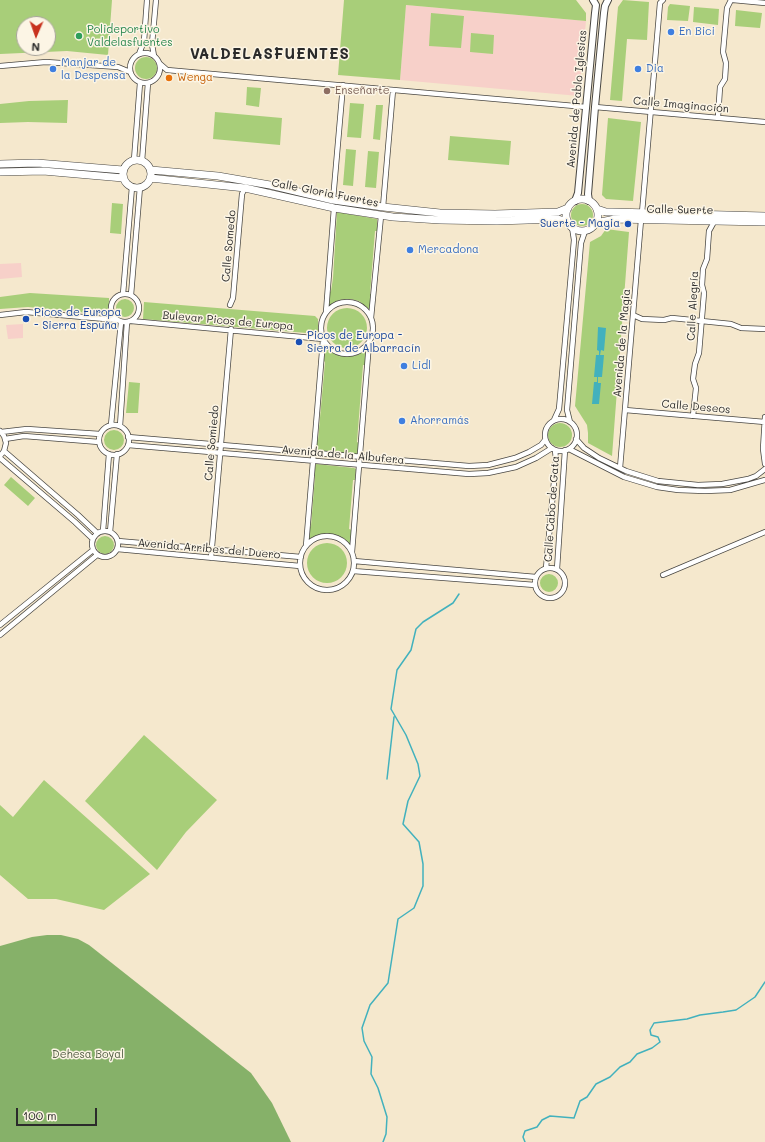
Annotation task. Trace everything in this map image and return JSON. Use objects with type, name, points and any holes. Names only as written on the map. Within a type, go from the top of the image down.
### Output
[{"type":"main road","points":[[134,160],[142,161],[150,174],[147,184],[140,187],[132,186],[123,178],[123,170],[128,163],[134,160]]},
{"type":"main road","points":[[0,164],[37,163],[123,170]]},
{"type":"main road","points":[[0,172],[43,171],[123,178]]},
{"type":"main road","name":"Calle Gloria Fuertes","points":[[150,174],[231,178],[270,185],[333,200],[383,207],[440,212],[495,214],[558,212],[568,208]]},
{"type":"main road","name":"Calle Gloria Fuertes","points":[[150,174],[381,216],[440,220],[497,221],[558,219],[570,225]]},
{"type":"main road","points":[[583,199],[589,201],[597,208],[598,216],[596,223],[585,231],[580,231],[570,225],[566,215],[568,208],[575,201],[583,199]]},
{"type":"main road","name":"Calle Suerte","points":[[597,208],[606,212],[642,216],[714,222],[765,222]]},
{"type":"main road","name":"Calle Suerte","points":[[596,223],[642,216],[765,216]]},
{"type":"street","points":[[118,68],[131,61],[139,54],[144,41],[147,0]]},
{"type":"street","points":[[156,0],[152,44],[154,56],[167,70],[586,107]]},
{"type":"street","points":[[595,0],[605,0]]},
{"type":"street","name":"Avenida de Pablo Iglesias","points":[[575,201],[578,193],[596,5],[595,0]]},
{"type":"street","name":"Avenida de Pablo Iglesias","points":[[589,201],[588,194],[595,107],[604,13],[608,0]]},
{"type":"street","points":[[718,117],[720,87],[725,79],[726,63],[723,52],[727,8],[732,0],[765,3]]},
{"type":"street","name":"Avenida de la Magia","points":[[620,468],[660,1]]},
{"type":"street","points":[[139,54],[147,53],[154,56]]},
{"type":"street","points":[[131,61],[129,66],[130,72],[134,79],[140,83],[148,83],[153,81],[167,70]]},
{"type":"street","points":[[0,66],[46,62],[118,68],[130,72]]},
{"type":"street","points":[[158,77],[160,70],[159,63]]},
{"type":"street","points":[[134,160],[140,83]]},
{"type":"street","points":[[142,161],[148,83]]},
{"type":"street","points":[[333,200],[343,85]]},
{"type":"street","points":[[383,207],[392,90]]},
{"type":"street","name":"Calle Imaginación","points":[[595,107],[765,122]]},
{"type":"street","points":[[123,294],[132,186]]},
{"type":"street","points":[[131,295],[140,187]]},
{"type":"street","name":"Calle Somedo","points":[[230,305],[233,298],[242,190]]},
{"type":"street","points":[[326,312],[339,303],[354,303],[367,311],[371,318],[374,330],[369,343],[352,552],[354,561],[353,571],[349,579],[342,586],[334,590],[315,588],[302,575],[300,566],[301,557],[306,546],[323,339],[321,323],[326,312],[334,208]]},
{"type":"street","points":[[371,318],[381,216]]},
{"type":"street","name":"Calle Alegría","points":[[693,416],[696,388],[693,379],[695,364],[699,353],[704,292],[702,285],[703,269],[707,259],[709,231],[714,222]]},
{"type":"street","points":[[554,420],[559,409],[574,240],[570,225]]},
{"type":"street","points":[[567,450],[572,446],[576,439],[576,430],[570,422],[567,410],[581,240],[585,231]]},
{"type":"street","points":[[0,315],[26,312],[119,321],[129,322],[137,316],[140,310],[139,303],[135,297],[123,294],[118,296],[112,303],[112,313],[119,321],[111,425]]},
{"type":"street","points":[[233,298],[236,306]]},
{"type":"street","points":[[634,315],[642,319],[664,320],[672,318],[731,324],[741,328],[765,329]]},
{"type":"street","points":[[120,426],[129,322]]},
{"type":"street","name":"Bulevar Picos de Europa","points":[[129,322],[230,329],[323,339]]},
{"type":"street","name":"Calle Somiedo","points":[[211,558],[230,329]]},
{"type":"street","points":[[323,339],[334,351],[342,354],[357,352],[369,343]]},
{"type":"street","name":"Calle Deseos","points":[[625,410],[764,422]]},
{"type":"street","points":[[765,417],[763,449],[765,464]]},
{"type":"street","points":[[570,422],[560,419],[550,422],[545,430],[545,440],[553,449],[567,450],[624,477],[657,487],[705,492],[730,490],[765,480]]},
{"type":"street","points":[[111,425],[120,426],[124,429],[128,437],[128,445],[121,453],[108,454],[102,449],[99,442],[100,434],[106,427],[111,425]]},
{"type":"street","points":[[93,539],[0,457],[5,448],[5,439],[0,432],[26,429],[100,434]]},
{"type":"street","points":[[5,439],[24,436],[99,442]]},
{"type":"street","name":"Avenida de la Albufera","points":[[128,437],[452,466],[488,465],[515,458],[542,445],[545,440]]},
{"type":"street","points":[[576,439],[584,448],[599,458],[620,468],[658,481],[698,485],[722,484],[748,479],[756,476],[765,468]]},
{"type":"street","name":"Avenida de la Albufera","points":[[128,445],[451,473],[488,473],[516,467],[553,449]]},
{"type":"street","name":"Calle Cabo de Gata","points":[[546,568],[556,460],[553,449]]},
{"type":"street","name":"Calle Cabo de Gata","points":[[557,569],[567,450]]},
{"type":"street","points":[[4,451],[97,533]]},
{"type":"street","points":[[103,531],[108,454]]},
{"type":"street","points":[[110,532],[117,454]]},
{"type":"street","points":[[765,468],[765,476]]},
{"type":"street","points":[[103,531],[114,534],[118,542],[117,549],[109,557],[101,557],[93,550],[93,539],[97,533],[103,531]]},
{"type":"street","points":[[663,575],[765,532]]},
{"type":"street","points":[[306,546],[313,540],[331,536],[340,539],[352,552]]},
{"type":"street","name":"Avenida Arribes del Duero","points":[[118,542],[301,557]]},
{"type":"street","name":"Avenida Arribes del Duero","points":[[117,549],[300,566]]},
{"type":"street","points":[[0,624],[93,550]]},
{"type":"street","points":[[0,635],[97,555]]},
{"type":"street","points":[[354,561],[536,577]]},
{"type":"street","points":[[546,568],[557,569],[561,572],[565,582],[563,591],[554,597],[544,597],[537,590],[535,585],[536,577],[546,568]]},
{"type":"street","points":[[353,571],[535,585]]},
{"type":"shaded area","points":[[406,5],[586,21],[579,96],[400,80]]},
{"type":"shaded area","points":[[21,263],[22,277],[0,279],[0,264]]},
{"type":"shaded area","points":[[23,324],[23,338],[8,339],[6,325]]},
{"type":"green space","name":"Polideportivo Valdelasfuentes","points":[[0,0],[112,0],[108,55],[67,51],[56,51],[56,16],[16,16],[16,53],[0,54]]},
{"type":"green space","points":[[344,0],[576,0],[586,13],[586,21],[406,5],[400,80],[338,75]]},
{"type":"green space","points":[[623,0],[649,2],[647,40],[627,39],[622,101],[610,100],[618,7]]},
{"type":"green space","points":[[670,4],[690,6],[688,21],[667,20],[668,7]]},
{"type":"green space","points":[[694,7],[719,9],[718,25],[693,22]]},
{"type":"green space","points":[[736,10],[762,13],[760,28],[735,26]]},
{"type":"green space","points":[[431,13],[464,16],[461,48],[429,46]]},
{"type":"green space","points":[[471,33],[494,35],[493,54],[470,52]]},
{"type":"green space","points":[[146,57],[154,60],[157,68],[154,76],[146,79],[138,76],[135,68],[138,60]]},
{"type":"green space","points":[[247,87],[261,88],[259,107],[246,105]]},
{"type":"green space","points":[[68,100],[67,123],[0,123],[0,104],[29,101]]},
{"type":"green space","points":[[350,103],[364,104],[361,138],[347,137]]},
{"type":"green space","points":[[376,105],[383,105],[380,140],[373,139]]},
{"type":"green space","points":[[215,112],[282,118],[280,145],[213,139]]},
{"type":"green space","points":[[608,118],[641,122],[633,201],[606,199],[602,195]]},
{"type":"green space","points":[[450,136],[511,141],[509,165],[448,160]]},
{"type":"green space","points":[[346,149],[356,150],[353,186],[343,185]]},
{"type":"green space","points":[[368,151],[379,152],[376,188],[365,187]]},
{"type":"green space","points":[[112,203],[123,204],[121,234],[110,233]]},
{"type":"green space","points":[[582,204],[590,207],[593,215],[590,223],[582,226],[574,223],[571,215],[574,207]]},
{"type":"green space","points":[[337,212],[377,219],[370,294],[372,294],[370,311],[359,301],[350,299],[339,300],[328,307],[333,278]]},
{"type":"green space","points":[[606,229],[629,232],[612,456],[588,443],[587,425],[575,406],[590,242],[601,236]]},
{"type":"green space","points":[[30,293],[109,298],[109,315],[28,307],[0,309],[0,297]]},
{"type":"green space","points":[[121,299],[129,299],[134,304],[132,315],[129,317],[121,317],[116,312],[116,304]]},
{"type":"green space","points":[[144,302],[315,316],[318,319],[318,334],[143,319]]},
{"type":"green space","points":[[351,308],[358,311],[364,317],[367,328],[366,336],[358,345],[351,348],[343,348],[336,345],[328,336],[327,324],[330,317],[339,309]]},
{"type":"green space","points":[[325,346],[333,353],[344,356],[355,356],[367,349],[366,365],[363,365],[357,455],[315,451],[316,440],[318,440]]},
{"type":"green space","points":[[129,382],[140,383],[138,413],[126,413]]},
{"type":"green space","points":[[560,423],[568,427],[572,435],[568,443],[560,447],[552,443],[548,435],[552,427]]},
{"type":"green space","points":[[114,430],[121,433],[124,440],[121,447],[114,450],[107,447],[104,440],[107,433]]},
{"type":"green space","points":[[316,464],[356,469],[355,480],[353,480],[349,529],[352,530],[350,546],[339,537],[331,535],[321,535],[308,542],[311,526],[315,476],[313,476]]},
{"type":"green space","points":[[11,477],[35,498],[28,506],[4,485]]},
{"type":"green space","points":[[105,536],[111,539],[114,545],[111,551],[105,554],[99,551],[96,545],[99,539]]},
{"type":"green space","points":[[331,543],[338,546],[344,552],[347,563],[346,571],[338,580],[331,583],[323,583],[316,580],[308,571],[307,559],[310,552],[319,544]]},
{"type":"green space","points":[[549,574],[555,577],[558,583],[555,589],[549,592],[543,589],[540,583],[543,577]]},
{"type":"green space","points":[[144,735],[217,800],[186,832],[157,870],[85,801]]},
{"type":"green space","points":[[44,780],[150,874],[104,910],[56,899],[28,899],[0,875],[0,805],[13,817]]},
{"type":"green space","name":"Dehesa Boyal","points":[[61,935],[78,939],[89,945],[251,1073],[272,1103],[291,1142],[0,1142],[0,946],[32,937]]},
{"type":"water","points":[[598,327],[606,328],[604,351],[601,350],[600,355],[604,355],[602,377],[598,377],[598,383],[601,383],[599,404],[592,404],[594,382],[597,382],[597,377],[594,377],[596,355],[599,355],[599,351],[597,350]]},
{"type":"waterway","points":[[383,1142],[386,1134],[387,1117],[378,1088],[371,1074],[372,1057],[364,1041],[362,1028],[370,1005],[388,983],[398,919],[414,908],[423,886],[423,864],[419,842],[403,824],[408,801],[420,776],[418,764],[406,735],[391,709],[397,670],[411,650],[416,629],[423,622],[453,603],[459,594]]},
{"type":"waterway","points":[[387,779],[394,717]]},
{"type":"waterway","points":[[525,1142],[523,1137],[525,1131],[537,1127],[542,1120],[550,1116],[574,1118],[580,1101],[587,1097],[596,1084],[610,1077],[620,1067],[630,1062],[637,1054],[652,1048],[660,1042],[658,1037],[651,1035],[650,1030],[654,1023],[687,1019],[700,1015],[736,1010],[755,997],[765,982]]},
{"type":"place","name":"En Bici","points":[[671,32]]},
{"type":"place","name":"Polideportivo Valdelasfuentes","points":[[79,36]]},
{"type":"place","name":"Manjar de la Despensa","points":[[53,69]]},
{"type":"place","name":"Dia","points":[[638,69]]},
{"type":"place","name":"Wenga","points":[[169,78]]},
{"type":"place","name":"Enseñarte","points":[[327,91]]},
{"type":"place","name":"Suerte - Magia","points":[[628,224]]},
{"type":"place","name":"Mercadona","points":[[410,250]]},
{"type":"place","name":"Picos de Europa - Sierra Espuña","points":[[26,319]]},
{"type":"place","name":"Picos de Europa - Sierra de Albarracín","points":[[299,342]]},
{"type":"place","name":"Lidl","points":[[404,366]]},
{"type":"place","name":"Ahorramás","points":[[402,421]]},
{"type":"district","name":"VALDELASFUENTES","points":[[270,54]]}]
